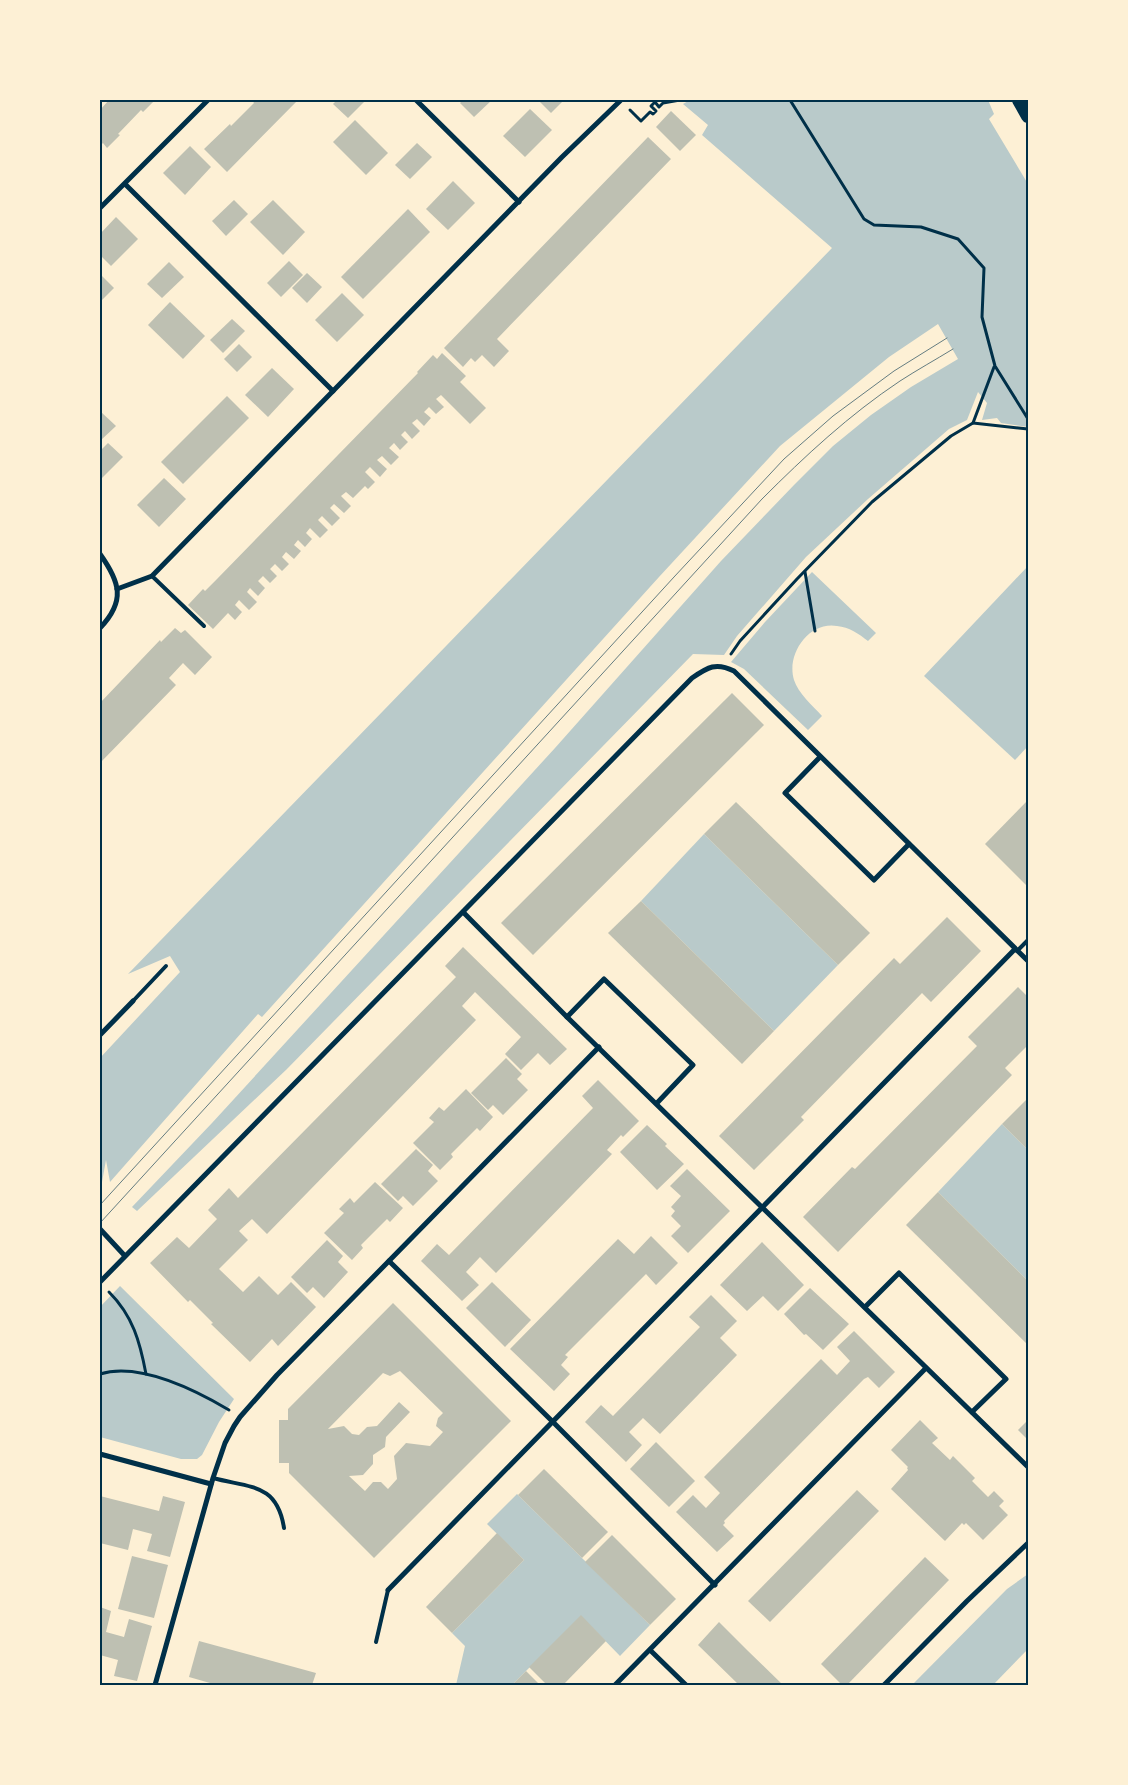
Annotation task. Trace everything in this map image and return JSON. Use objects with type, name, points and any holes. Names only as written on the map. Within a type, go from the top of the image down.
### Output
[{"type":"highway","points":[[1019,100],[1028,116]]},
{"type":"street","points":[[100,208],[208,100]]},
{"type":"street","points":[[416,100],[518,202]]},
{"type":"street","points":[[117,589],[152,576],[518,202],[620,101]]},
{"type":"street","points":[[125,184],[334,391]]},
{"type":"street","points":[[100,554],[114,575],[117,589],[116,607],[100,628]]},
{"type":"street","points":[[100,1282],[692,678],[707,668],[723,665],[734,671],[1028,961]]},
{"type":"street","points":[[820,757],[786,792],[874,880],[909,844]]},
{"type":"street","points":[[463,912],[567,1017],[1028,1467]]},
{"type":"street","points":[[388,1590],[1016,950]]},
{"type":"street","points":[[567,1017],[604,979],[693,1065],[657,1103]]},
{"type":"street","points":[[100,1035],[134,1001]]},
{"type":"street","points":[[156,1685],[212,1481],[225,1442],[240,1417],[277,1375],[599,1047]]},
{"type":"street","points":[[102,1231],[125,1256]]},
{"type":"street","points":[[389,1261],[715,1585]]},
{"type":"street","points":[[865,1307],[899,1273],[1006,1379],[972,1412]]},
{"type":"street","points":[[615,1685],[926,1368]]},
{"type":"street","points":[[100,1454],[212,1481]]},
{"type":"street","points":[[884,1685],[1028,1542]]},
{"type":"street","points":[[650,1650],[686,1685]]},
{"type":"lane","points":[[152,576],[204,626]]},
{"type":"lane","points":[[1016,950],[1028,940]]},
{"type":"lane","points":[[134,1001],[166,966]]},
{"type":"lane","points":[[212,1481],[266,1492],[282,1513],[284,1528]]},
{"type":"lane","points":[[376,1642],[388,1590]]},
{"type":"path","points":[[636,116],[641,121],[650,112],[653,114],[656,111],[651,106],[655,102],[659,107],[663,103],[680,100]]},
{"type":"path","points":[[790,100],[864,219],[874,225],[921,227],[958,239],[984,268],[982,317],[994,366],[1028,419]]},
{"type":"path","points":[[973,423],[994,366]]},
{"type":"path","points":[[723,665],[740,641],[872,502],[951,436],[973,423],[1028,428]]},
{"type":"path","points":[[805,571],[815,631]]},
{"type":"path","points":[[112,1295],[130,1317],[141,1348],[146,1374]]},
{"type":"path","points":[[100,1374],[120,1371],[146,1374],[174,1383],[228,1409]]},
{"type":"shaded area","points":[[690,100],[754,100],[757,102],[786,100],[988,100],[994,114],[989,119],[1028,184],[1028,427],[1001,423],[997,418],[982,420],[987,403],[978,392],[967,420],[949,429],[868,499],[806,557],[737,636],[724,655],[693,654],[287,1069],[137,1211],[132,1207],[212,1123],[555,748],[721,561],[794,485],[833,446],[871,415],[911,387],[958,359],[938,324],[889,357],[780,446],[659,577],[262,1017],[258,1014],[110,1182],[106,1160],[102,1182],[100,1180],[100,1058],[180,972],[170,956],[128,974],[832,248],[702,135],[708,125],[683,104]]},
{"type":"shaded area","points":[[1028,566],[1028,746],[1015,760],[924,676]]},
{"type":"shaded area","points":[[812,572],[876,633],[868,641],[846,628],[827,626],[817,629],[802,641],[793,660],[794,680],[802,694],[822,716],[808,730],[744,669],[731,662]]},
{"type":"shaded area","points":[[704,834],[838,965],[774,1031],[641,901]]},
{"type":"shaded area","points":[[1002,1124],[1028,1150],[1028,1281],[938,1192]]},
{"type":"shaded area","points":[[120,1286],[234,1399],[219,1422],[202,1455],[197,1459],[181,1459],[100,1437],[100,1307]]},
{"type":"shaded area","points":[[517,1494],[650,1625],[620,1656],[581,1616],[512,1685],[456,1685],[465,1646],[452,1633],[524,1560],[487,1524]]},
{"type":"shaded area","points":[[1028,1574],[1028,1649],[993,1685],[912,1685],[1007,1589]]},
{"type":"building","points":[[109,100],[155,100],[143,112],[141,110],[107,148],[103,143],[100,146],[100,110]]},
{"type":"building","points":[[252,100],[298,100],[227,172],[204,149],[254,103]]},
{"type":"building","points":[[337,100],[366,100],[348,118],[333,104]]},
{"type":"building","points":[[463,100],[492,100],[474,117],[460,103]]},
{"type":"building","points":[[538,100],[564,100],[551,113]]},
{"type":"building","points":[[530,109],[552,130],[525,157],[503,136]]},
{"type":"building","points":[[671,111],[696,135],[680,151],[656,127]]},
{"type":"building","points":[[355,120],[388,153],[366,175],[333,142]]},
{"type":"building","points":[[648,137],[671,159],[497,339],[509,351],[494,367],[482,355],[475,362],[471,358],[463,367],[444,348]]},
{"type":"building","points":[[417,143],[432,157],[410,179],[395,165]]},
{"type":"building","points":[[190,146],[211,167],[185,195],[163,173]]},
{"type":"building","points":[[453,181],[475,203],[448,230],[426,209]]},
{"type":"building","points":[[234,200],[248,214],[226,236],[212,221]]},
{"type":"building","points":[[273,200],[305,232],[283,255],[250,222]]},
{"type":"building","points":[[408,209],[430,232],[363,299],[341,277]]},
{"type":"building","points":[[116,217],[138,239],[111,266],[100,255],[100,234]]},
{"type":"building","points":[[289,261],[303,275],[281,297],[267,283]]},
{"type":"building","points":[[169,262],[184,277],[162,298],[147,284]]},
{"type":"building","points":[[307,273],[322,287],[307,303],[292,288]]},
{"type":"building","points":[[100,274],[114,288],[100,302]]},
{"type":"building","points":[[342,293],[364,315],[337,342],[315,320]]},
{"type":"building","points":[[170,302],[205,336],[183,359],[148,325]]},
{"type":"building","points":[[232,319],[245,331],[223,353],[210,340]]},
{"type":"building","points":[[239,344],[252,357],[237,372],[224,359]]},
{"type":"building","points":[[442,353],[466,376],[460,382],[486,408],[470,424],[441,395],[436,399],[444,407],[436,414],[429,407],[424,412],[431,418],[424,426],[417,419],[412,423],[420,431],[412,439],[405,431],[401,435],[408,442],[400,450],[394,443],[389,448],[399,457],[391,465],[382,456],[377,460],[387,469],[380,477],[370,467],[365,472],[375,482],[368,489],[365,486],[353,498],[346,492],[341,496],[351,506],[344,513],[334,504],[330,508],[340,518],[332,526],[322,516],[318,520],[328,530],[320,538],[310,528],[306,533],[312,539],[305,547],[298,540],[294,545],[301,551],[294,559],[286,552],[282,557],[289,564],[282,571],[275,564],[270,569],[277,576],[270,583],[263,576],[258,581],[265,588],[258,596],[250,588],[247,592],[257,602],[249,610],[239,600],[235,605],[242,612],[235,620],[228,613],[213,629],[188,605],[203,589],[205,591],[217,579],[418,373],[433,355],[437,359]]},
{"type":"building","points":[[272,368],[294,389],[268,417],[245,395]]},
{"type":"building","points":[[227,396],[249,418],[183,484],[161,462]]},
{"type":"building","points":[[100,411],[116,426],[100,441]]},
{"type":"building","points":[[108,443],[123,457],[101,479],[100,451]]},
{"type":"building","points":[[164,478],[186,499],[159,527],[137,505]]},
{"type":"building","points":[[175,628],[181,633],[185,630],[212,657],[195,675],[183,663],[169,678],[176,685],[100,763],[100,703],[160,640],[161,642]]},
{"type":"building","points":[[732,693],[764,725],[533,955],[501,923]]},
{"type":"building","points":[[1028,800],[1028,887],[985,844]]},
{"type":"building","points":[[736,802],[870,933],[838,965],[704,834]]},
{"type":"building","points":[[641,901],[774,1031],[742,1064],[608,933]]},
{"type":"building","points":[[947,917],[981,951],[931,1002],[922,993],[801,1117],[804,1120],[754,1170],[719,1136],[894,958],[900,964]]},
{"type":"building","points":[[463,947],[567,1049],[550,1065],[538,1053],[521,1070],[505,1054],[521,1037],[475,992],[462,1006],[476,1020],[267,1234],[252,1219],[239,1231],[248,1240],[219,1269],[243,1292],[259,1276],[278,1295],[291,1282],[316,1307],[278,1346],[272,1339],[250,1362],[211,1324],[213,1323],[190,1300],[188,1302],[150,1263],[177,1237],[189,1248],[217,1219],[208,1210],[229,1188],[238,1198],[456,977],[445,966]]},
{"type":"building","points":[[1018,987],[1028,997],[1028,1045],[1005,1068],[1012,1075],[838,1252],[803,1217],[852,1167],[855,1169],[977,1046],[968,1037]]},
{"type":"building","points":[[506,1058],[522,1074],[517,1079],[528,1090],[503,1115],[493,1105],[488,1110],[471,1093]]},
{"type":"building","points":[[598,1080],[639,1121],[623,1137],[621,1135],[607,1150],[612,1154],[496,1273],[480,1257],[466,1272],[479,1285],[462,1301],[421,1261],[437,1244],[449,1255],[593,1108],[582,1096]]},
{"type":"building","points":[[466,1089],[493,1117],[480,1131],[477,1128],[451,1154],[453,1157],[440,1170],[413,1143],[434,1122],[429,1118],[439,1107],[444,1111]]},
{"type":"building","points":[[1028,1098],[1028,1150],[1002,1124]]},
{"type":"building","points":[[647,1125],[684,1164],[657,1190],[620,1152]]},
{"type":"building","points":[[416,1149],[433,1165],[428,1171],[438,1181],[413,1206],[403,1196],[398,1201],[381,1184]]},
{"type":"building","points":[[687,1169],[730,1211],[688,1253],[671,1236],[681,1226],[671,1216],[675,1211],[671,1207],[681,1196],[670,1186]]},
{"type":"building","points":[[375,1182],[403,1208],[390,1222],[387,1219],[361,1245],[363,1248],[352,1260],[324,1233],[344,1213],[339,1209],[350,1198],[354,1203]]},
{"type":"building","points":[[938,1192],[1028,1281],[1028,1345],[906,1225]]},
{"type":"building","points":[[651,1236],[678,1263],[656,1285],[646,1274],[565,1355],[568,1357],[561,1365],[570,1374],[554,1391],[510,1349],[618,1239],[634,1254]]},
{"type":"building","points":[[327,1240],[343,1256],[338,1262],[348,1272],[324,1298],[313,1287],[307,1293],[291,1277]]},
{"type":"building","points":[[762,1242],[804,1285],[778,1311],[763,1296],[747,1311],[720,1285]]},
{"type":"building","points":[[492,1282],[531,1320],[505,1347],[466,1308]]},
{"type":"building","points":[[810,1288],[849,1324],[823,1350],[806,1334],[804,1335],[784,1314]]},
{"type":"building","points":[[711,1295],[737,1321],[720,1338],[737,1355],[660,1434],[643,1418],[629,1432],[642,1445],[626,1462],[585,1422],[601,1405],[613,1416],[700,1327],[689,1317]]},
{"type":"building","points":[[393,1303],[511,1421],[374,1558],[289,1473],[289,1463],[279,1463],[279,1420],[288,1420],[288,1409]],"holes":[[[400,1371],[443,1413],[438,1418],[436,1426],[443,1432],[430,1446],[406,1443],[394,1456],[397,1479],[388,1489],[381,1482],[373,1482],[365,1491],[349,1476],[363,1475],[373,1464],[373,1455],[385,1447],[386,1437],[410,1412],[399,1402],[377,1426],[367,1427],[359,1435],[352,1434],[344,1426],[328,1429],[383,1373],[390,1376]]]},
{"type":"building","points":[[854,1331],[895,1372],[879,1388],[868,1377],[864,1379],[724,1521],[723,1525],[734,1536],[717,1552],[676,1512],[693,1495],[706,1508],[720,1493],[704,1477],[821,1359],[837,1375],[850,1361],[837,1347]]},
{"type":"building","points":[[920,1420],[938,1438],[932,1443],[950,1460],[953,1456],[975,1478],[972,1481],[988,1497],[994,1491],[1004,1501],[999,1506],[1008,1515],[983,1540],[966,1523],[964,1525],[962,1523],[945,1541],[891,1489],[908,1470],[908,1467],[891,1450]]},
{"type":"building","points":[[1028,1420],[1028,1440],[1018,1430]]},
{"type":"building","points":[[656,1442],[695,1481],[669,1507],[630,1469]]},
{"type":"building","points":[[544,1469],[608,1532],[582,1558],[518,1495]]},
{"type":"building","points":[[857,1490],[879,1511],[770,1622],[748,1601]]},
{"type":"building","points":[[100,1496],[159,1511],[163,1496],[185,1502],[170,1557],[147,1551],[152,1534],[133,1529],[128,1550],[100,1543]]},
{"type":"building","points":[[497,1533],[524,1560],[452,1633],[426,1607]]},
{"type":"building","points":[[612,1535],[676,1599],[650,1625],[585,1562]]},
{"type":"building","points":[[132,1556],[168,1565],[154,1618],[118,1609]]},
{"type":"building","points":[[925,1557],[949,1580],[847,1685],[842,1685],[821,1664]]},
{"type":"building","points":[[100,1607],[111,1611],[106,1632],[124,1637],[129,1619],[152,1626],[137,1681],[114,1676],[118,1660],[100,1655]]},
{"type":"building","points":[[581,1615],[606,1641],[563,1685],[547,1685],[529,1667]]},
{"type":"building","points":[[719,1622],[783,1685],[739,1685],[698,1645]]},
{"type":"building","points":[[199,1641],[316,1673],[312,1685],[217,1685],[189,1677]]},
{"type":"building","points":[[526,1671],[540,1685],[512,1685]]},
{"type":"tram line","points":[[100,1205],[784,459],[833,416],[894,371],[947,338]]},
{"type":"tram line","points":[[100,1223],[762,499],[845,422],[900,381],[953,349]]}]
